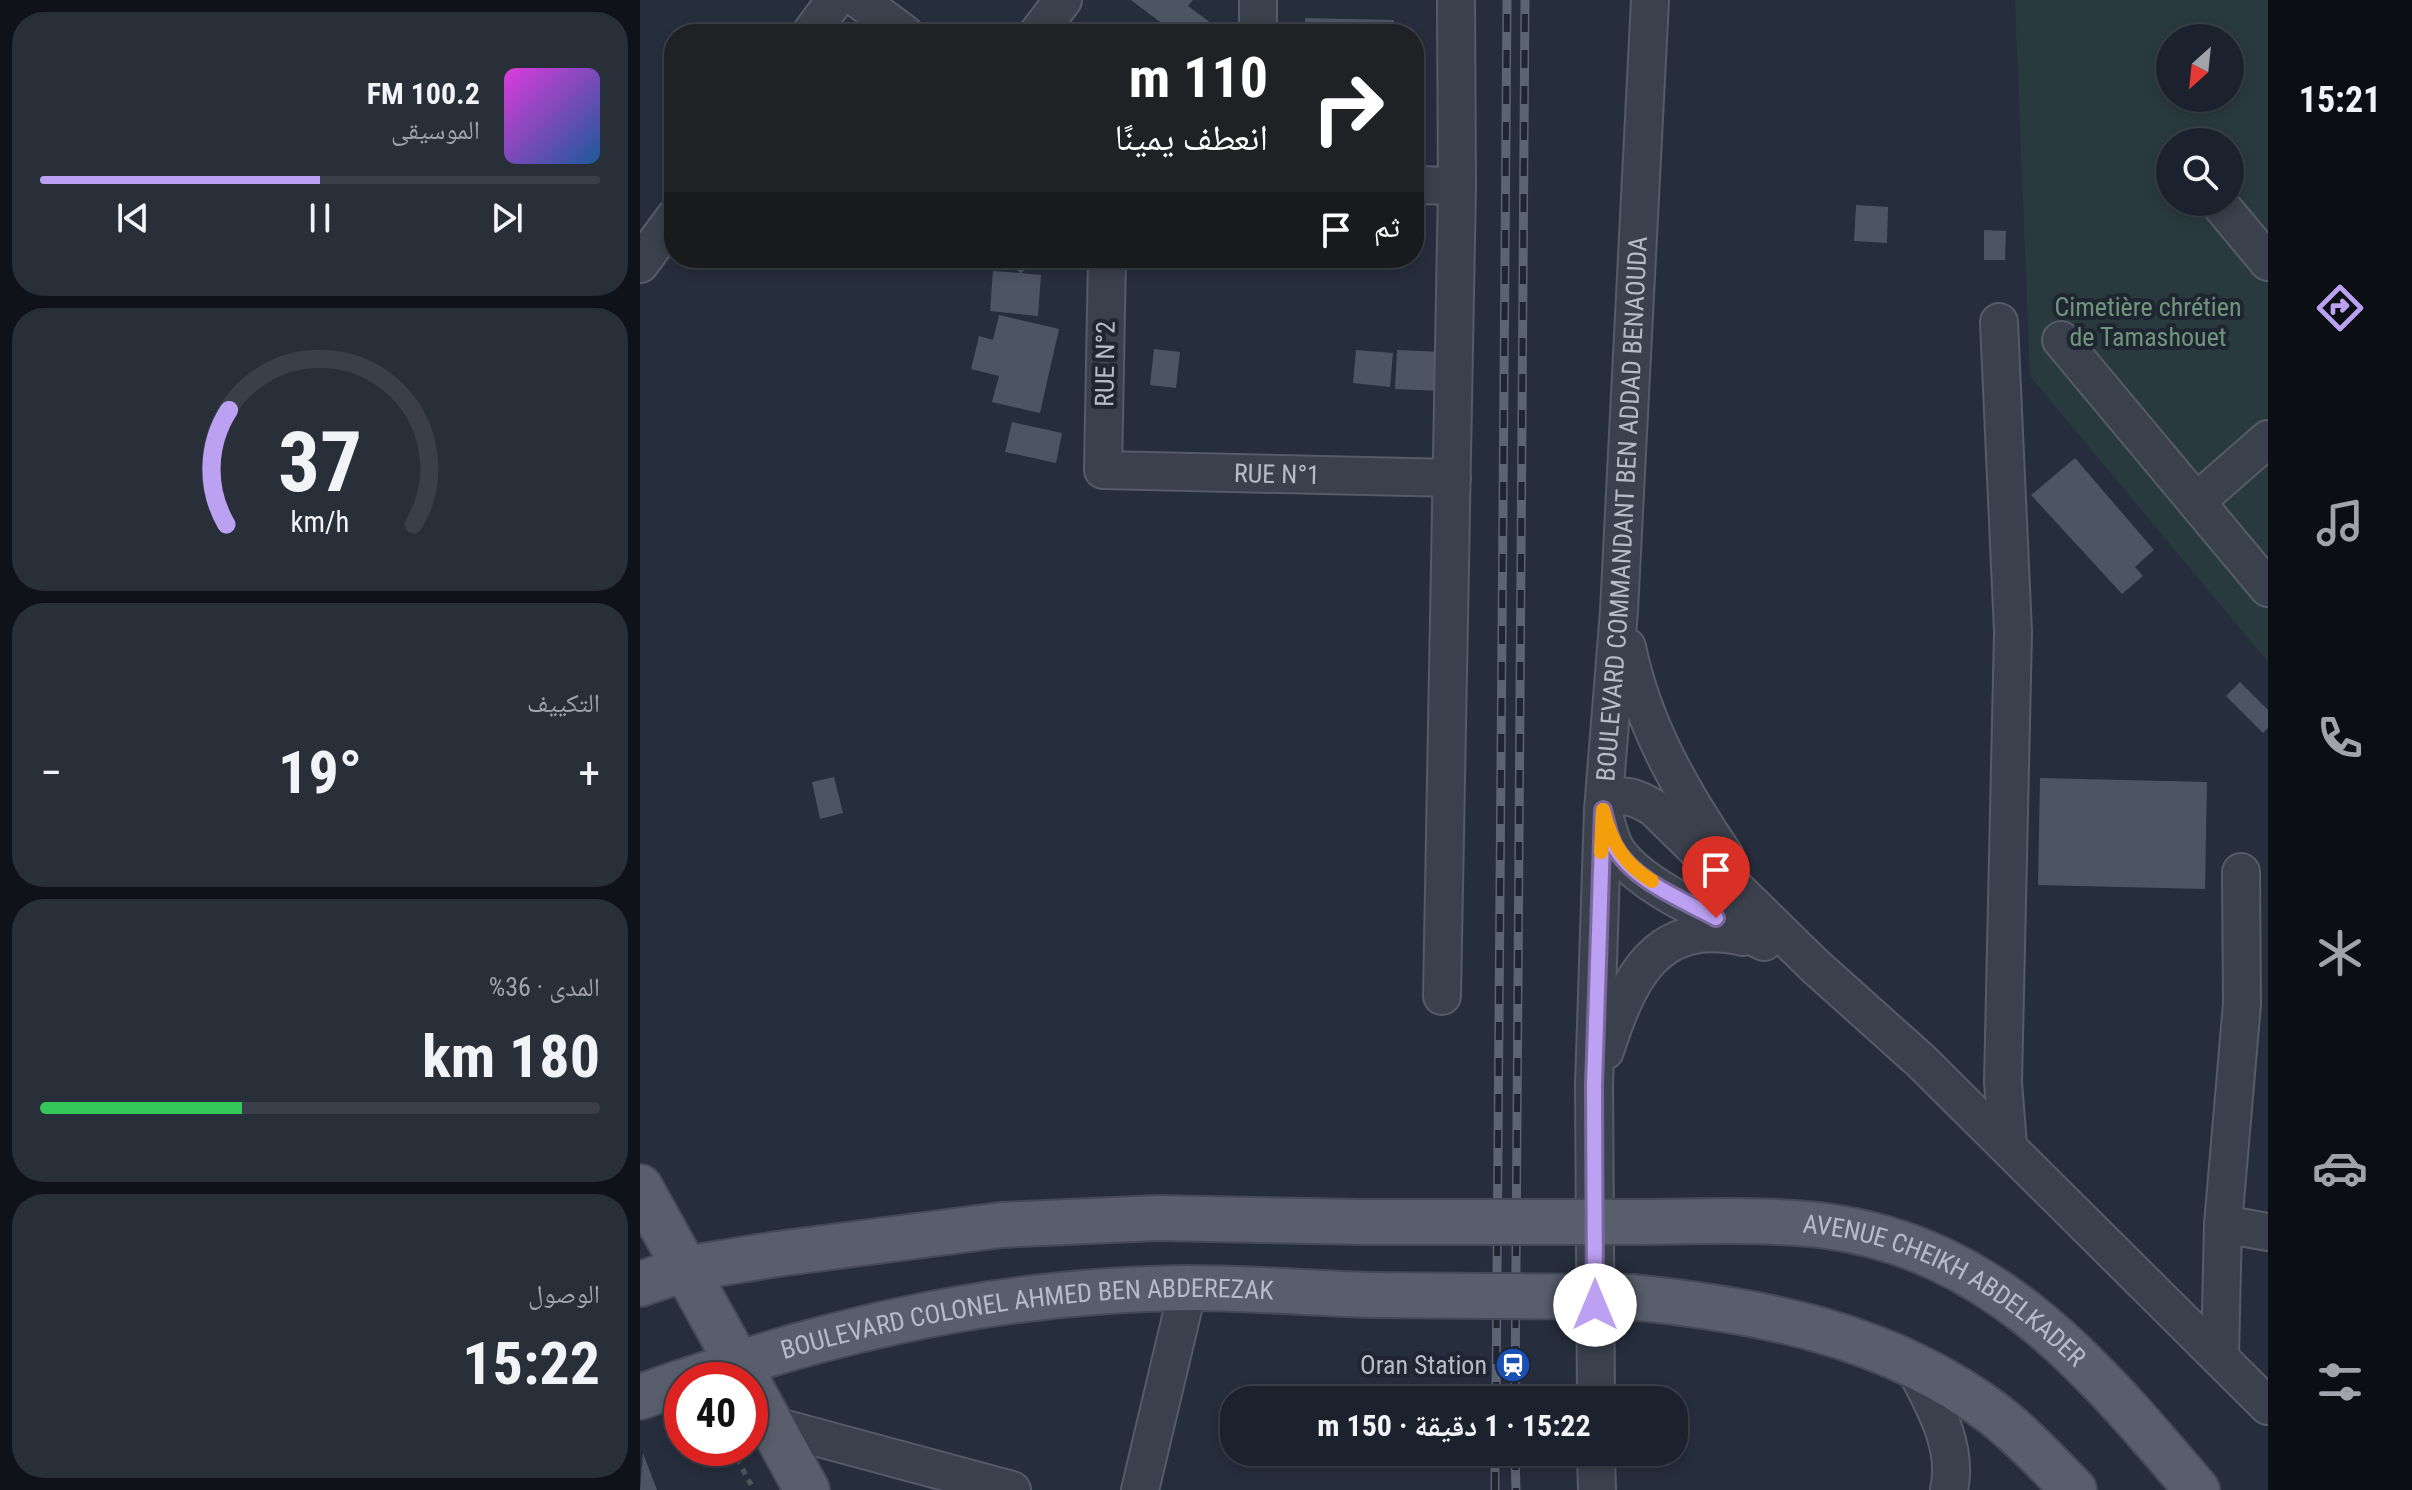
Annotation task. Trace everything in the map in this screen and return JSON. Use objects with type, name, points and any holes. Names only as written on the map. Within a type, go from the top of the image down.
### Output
[{"type":"main road","points":[[640,1187],[737,1362]]},
{"type":"main road","name":"AVENUE CHEIKH ABDELKADER","points":[[640,1284],[685,1269],[925,1233],[1047,1222],[1158,1218],[1825,1226],[1887,1238],[1946,1260],[2001,1292],[2052,1332],[2113,1391],[2197,1490]]},
{"type":"main road","name":"BOULEVARD COLONEL AHMED BEN ABDEREZAK","points":[[768,1367],[877,1325],[1004,1302],[1188,1288],[1370,1295],[1631,1297],[1763,1315],[1867,1343],[1912,1363]]},
{"type":"main road","points":[[1912,1363],[1995,1414],[2074,1490]]},
{"type":"main road","points":[[640,1397],[664,1388]]},
{"type":"main road","points":[[768,1419],[807,1490]]},
{"type":"street","points":[[817,24],[835,0]]},
{"type":"street","points":[[859,0],[891,24]]},
{"type":"street","points":[[1045,24],[1063,0]]},
{"type":"street","points":[[1258,0],[1258,24]]},
{"type":"street","points":[[1442,996],[1457,186],[1456,0]]},
{"type":"street","name":"BOULEVARD COMMANDANT BEN ADDAD BENAOUDA","points":[[1596,1386],[1594,1085],[1603,810],[1619,611],[1650,0]]},
{"type":"street","points":[[1424,185],[1457,186]]},
{"type":"street","points":[[2230,216],[2268,262]]},
{"type":"street","points":[[640,264],[664,232]]},
{"type":"street","name":"RUE N°2","points":[[1103,470],[1107,268]]},
{"type":"street","points":[[1999,322],[2013,632],[2003,1082],[2008,1146]]},
{"type":"street","points":[[2061,340],[2268,588]]},
{"type":"street","points":[[2196,502],[2268,439]]},
{"type":"street","name":"RUE N°1","points":[[1103,470],[1452,478]]},
{"type":"street","points":[[1619,611],[1635,684],[1672,772],[1728,861],[1815,966]]},
{"type":"street","points":[[1815,966],[1641,875],[1614,846],[1603,810],[1622,795],[1654,808],[1815,966],[1921,1061],[2268,1406]]},
{"type":"street","points":[[2220,1356],[2223,1224],[2242,1004],[2241,872]]},
{"type":"street","points":[[1594,1085],[1624,998],[1639,971],[1658,949],[1679,937],[1704,933],[1730,934],[1764,942]]},
{"type":"street","points":[[2223,1224],[2268,1232]]},
{"type":"street","points":[[1140,1490],[1188,1288]]},
{"type":"street","points":[[1912,1363],[1948,1442],[1952,1463],[1949,1490]]},
{"type":"street","points":[[771,1425],[1007,1489]]},
{"type":"street","points":[[1596,1466],[1597,1490]]},
{"type":"path","points":[[741,1466],[754,1490]]},
{"type":"green space","name":"Cimetière chrétien de Tamashouet","points":[[2015,0],[2268,0],[2268,662],[2030,376]]},
{"type":"building","points":[[1131,0],[1193,0],[1188,6],[1212,24],[1163,24]]},
{"type":"building","points":[[1305,18],[1394,20],[1394,24],[1305,24]]},
{"type":"building","points":[[1856,205],[1888,207],[1887,243],[1854,241]]},
{"type":"building","points":[[1984,230],[2006,231],[2005,260],[1984,260]]},
{"type":"building","points":[[1015,268],[1027,268],[1021,273],[1041,275],[1038,316],[990,311],[993,271],[1020,273]]},
{"type":"building","points":[[999,315],[1059,329],[1040,413],[992,402],[999,376],[971,369],[979,336],[993,340]]},
{"type":"building","points":[[1154,349],[1180,352],[1176,388],[1150,385]]},
{"type":"building","points":[[1356,350],[1393,353],[1390,387],[1353,383]]},
{"type":"building","points":[[1397,350],[1443,352],[1441,391],[1395,389]]},
{"type":"building","points":[[1012,422],[1062,433],[1056,463],[1005,452]]},
{"type":"building","points":[[2075,458],[2154,550],[2135,567],[2143,576],[2122,594],[2031,495]]},
{"type":"building","points":[[2240,682],[2268,710],[2268,728],[2263,733],[2226,696]]},
{"type":"building","points":[[834,777],[843,813],[820,819],[812,782]]},
{"type":"building","points":[[2040,778],[2207,782],[2205,889],[2038,885]]},
{"type":"building","points":[[643,1453],[657,1490],[640,1490]]},
{"type":"railway","points":[[1496,1386],[1507,0]]},
{"type":"railway","points":[[1515,1386],[1525,0]]},
{"type":"railway","points":[[1495,1466],[1495,1490]]},
{"type":"railway","points":[[1515,1466],[1516,1490]]},
{"type":"slow traffic","points":[[1601,852],[1603,810],[1614,846],[1625,861],[1652,881]]},
{"type":"place","name":"Oran Station","points":[[1513,1365]]},
{"type":"route","points":[[1595,1305],[1594,1085],[1603,810],[1614,846],[1625,861],[1641,875],[1716,918]]}]
